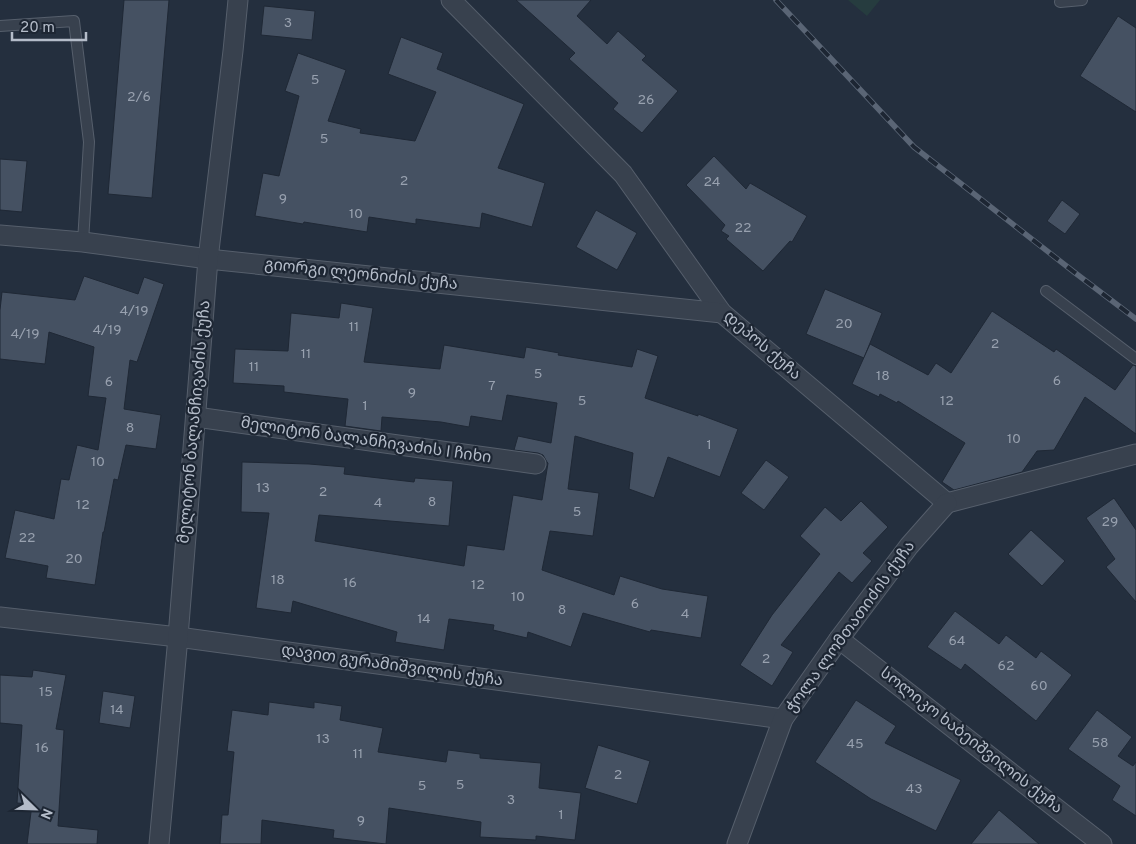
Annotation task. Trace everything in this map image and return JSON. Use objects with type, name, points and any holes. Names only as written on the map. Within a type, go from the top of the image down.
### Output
[{"type":"street","name":"მელიტონ ბალანჩივაძის ქუჩა","points":[[159,844],[178,637],[208,259],[238,0]]},
{"type":"street","name":"დეპოს ქუჩა","points":[[452,0],[623,174],[722,313],[947,503]]},
{"type":"street","name":"გიორგი ლეონიძის ქუჩა","points":[[0,235],[83,242],[208,259],[722,313]]},
{"type":"street","name":"მელიტონ ბალანჩივაძის I ჩიხი","points":[[196,417],[536,464]]},
{"type":"street","points":[[947,503],[1136,454]]},
{"type":"street","name":"ჭოლა ლომთათიძის ქუჩა","points":[[738,844],[783,719],[839,639],[909,546],[947,503]]},
{"type":"street","name":"დავით გურამიშვილის ქუჩა","points":[[0,617],[178,637],[783,719]]},
{"type":"street","name":"სოლიკო ხაბეიშვილის ქუჩა","points":[[839,639],[1102,844]]},
{"type":"lane","points":[[1060,2],[1082,0]]},
{"type":"lane","points":[[0,26],[74,21],[89,142],[83,242]]},
{"type":"lane","points":[[1046,291],[1136,359]]},
{"type":"green space","points":[[848,0],[880,0],[867,16]]},
{"type":"building","points":[[124,0],[169,0],[152,198],[108,194]]},
{"type":"building","points":[[516,0],[591,0],[577,16],[607,44],[618,31],[646,56],[642,60],[678,91],[642,133],[613,109],[618,103],[569,59],[575,53]]},
{"type":"building","points":[[264,6],[315,11],[312,40],[261,35]]},
{"type":"building","points":[[1118,16],[1136,28],[1136,112],[1080,76]]},
{"type":"building","points":[[401,37],[443,53],[437,69],[524,104],[498,168],[545,183],[532,227],[482,213],[480,228],[416,219],[416,224],[369,217],[367,232],[255,216],[263,173],[279,176],[299,96],[285,91],[298,53],[346,70],[328,121],[361,129],[360,133],[415,141],[436,92],[388,74]]},
{"type":"building","points":[[714,156],[746,189],[750,183],[807,216],[792,242],[790,241],[763,271],[726,239],[729,236],[721,231],[725,225],[686,185]]},
{"type":"building","points":[[0,159],[27,161],[22,212],[0,210]]},
{"type":"building","points":[[1062,200],[1080,214],[1065,234],[1047,221]]},
{"type":"building","points":[[596,210],[637,233],[617,270],[576,247]]},
{"type":"building","points":[[84,276],[138,294],[144,277],[164,284],[137,362],[130,360],[124,409],[161,415],[156,449],[126,445],[118,480],[114,479],[95,585],[46,578],[48,566],[5,558],[15,510],[54,519],[61,479],[69,480],[77,445],[98,450],[106,398],[88,396],[94,347],[49,332],[45,364],[0,359],[2,292],[75,300]]},
{"type":"building","points":[[825,289],[882,313],[864,358],[806,334]]},
{"type":"building","points":[[341,303],[373,308],[364,362],[440,369],[444,345],[524,358],[526,347],[559,353],[558,355],[632,367],[637,349],[658,356],[645,398],[698,416],[698,414],[738,429],[720,477],[668,457],[654,498],[629,489],[633,453],[575,436],[568,489],[599,493],[593,536],[550,531],[542,570],[614,595],[620,576],[662,589],[708,596],[701,638],[651,630],[650,632],[583,613],[571,647],[528,632],[527,638],[493,630],[494,625],[449,619],[444,650],[395,642],[397,632],[293,601],[291,613],[256,608],[269,513],[241,512],[242,462],[345,467],[344,474],[414,482],[415,478],[453,481],[449,526],[319,515],[315,541],[464,566],[467,545],[504,550],[513,495],[542,500],[548,463],[543,455],[538,453],[514,450],[518,436],[551,443],[557,403],[507,395],[502,421],[471,416],[469,427],[441,422],[382,417],[381,431],[345,426],[348,399],[284,392],[284,386],[233,383],[235,349],[288,351],[291,313],[339,318]]},
{"type":"building","points":[[992,311],[1054,352],[1056,349],[1115,390],[1133,365],[1136,366],[1136,434],[1085,397],[1054,450],[1037,451],[1022,472],[954,490],[942,482],[965,443],[898,401],[897,403],[880,394],[879,397],[852,384],[870,344],[928,375],[936,363],[951,373]]},
{"type":"building","points":[[766,460],[789,477],[764,510],[741,493]]},
{"type":"building","points":[[1114,498],[1136,530],[1136,602],[1106,567],[1115,559],[1086,518]]},
{"type":"building","points":[[861,501],[888,527],[863,553],[872,561],[852,583],[839,572],[781,645],[793,652],[772,686],[740,665],[772,615],[820,554],[800,536],[825,507],[841,521]]},
{"type":"building","points":[[1031,530],[1065,561],[1042,586],[1008,554]]},
{"type":"building","points":[[955,611],[999,644],[1006,635],[1036,658],[1041,651],[1072,675],[1036,721],[965,664],[961,670],[927,647]]},
{"type":"building","points":[[33,670],[66,675],[56,729],[64,730],[58,826],[98,830],[97,844],[27,844],[32,804],[17,803],[22,725],[0,723],[0,675],[32,677]]},
{"type":"building","points":[[103,691],[135,696],[130,728],[99,723]]},
{"type":"building","points":[[856,700],[896,726],[885,743],[961,780],[936,831],[871,799],[815,762]]},
{"type":"building","points":[[269,702],[314,708],[314,702],[342,706],[340,720],[383,728],[378,752],[446,762],[448,750],[480,754],[480,758],[541,763],[539,788],[581,793],[575,840],[536,836],[536,840],[480,837],[481,822],[389,808],[386,844],[333,838],[334,830],[262,820],[261,844],[220,844],[222,815],[228,815],[234,752],[227,751],[232,710],[268,715]]},
{"type":"building","points":[[1097,710],[1132,737],[1118,756],[1133,766],[1136,762],[1136,816],[1112,800],[1120,786],[1068,749]]},
{"type":"building","points":[[598,745],[650,761],[637,804],[585,788]]},
{"type":"building","points":[[999,810],[1039,844],[971,844]]},
{"type":"railway","points":[[776,0],[914,147],[1136,319]]}]
